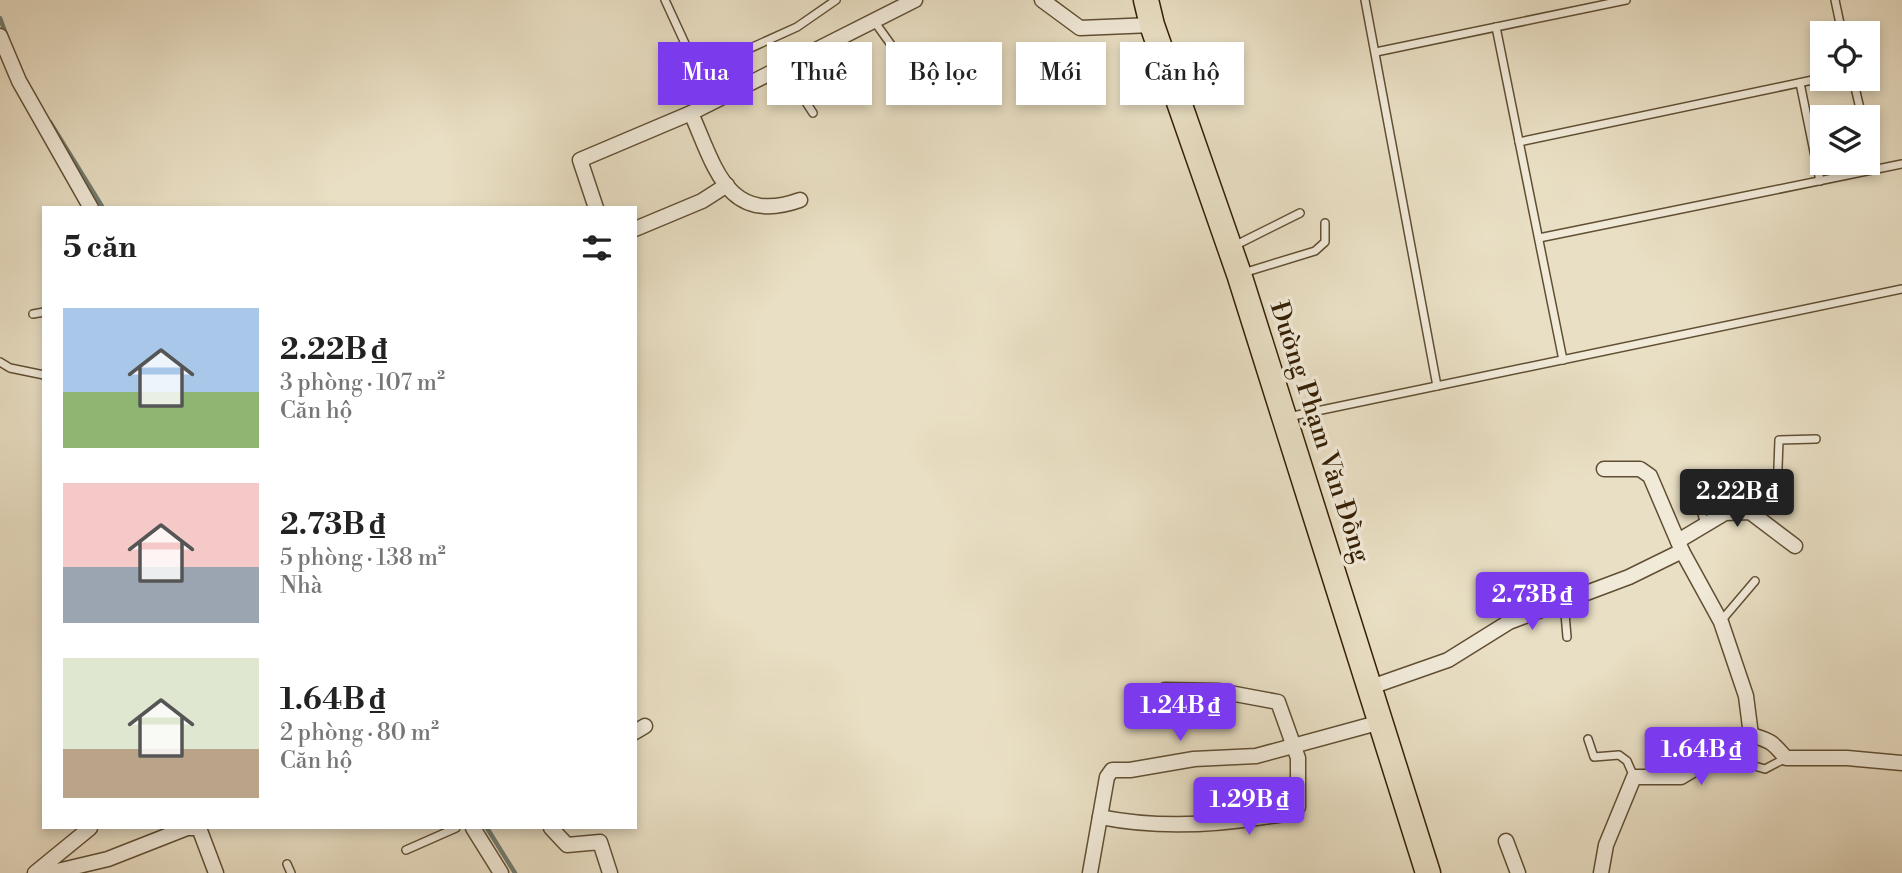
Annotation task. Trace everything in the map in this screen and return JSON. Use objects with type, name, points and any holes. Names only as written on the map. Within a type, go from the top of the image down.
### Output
[{"type":"highway","name":"Đường Phạm Văn Đồng","points":[[1147,9],[1239,274],[1428,873]]},
{"type":"street","points":[[832,42],[915,0]]},
{"type":"street","points":[[1042,0],[1080,28],[1147,9]]},
{"type":"street","points":[[0,36],[19,81],[90,206]]},
{"type":"street","points":[[595,206],[580,159],[691,113],[767,75]]},
{"type":"street","points":[[691,113],[727,185],[742,203],[755,207],[783,206],[800,200]]},
{"type":"street","points":[[637,228],[702,201],[727,185]]},
{"type":"street","points":[[1604,469],[1646,471],[1680,546],[1721,622],[1746,696],[1752,735]]},
{"type":"street","points":[[1371,687],[1448,660],[1509,622],[1637,573],[1680,546],[1705,524],[1725,513],[1750,512],[1759,516],[1795,546]]},
{"type":"street","points":[[1100,817],[1164,826],[1228,823],[1295,811],[1298,807],[1298,758],[1282,706],[1278,702],[1219,691],[1165,690]]},
{"type":"street","points":[[1090,873],[1107,777],[1112,770],[1130,770],[1194,759],[1256,756],[1381,722]]},
{"type":"street","points":[[1601,873],[1606,845],[1634,777],[1681,777],[1752,735],[1771,740],[1780,747],[1786,758],[1847,758],[1902,763]]},
{"type":"street","points":[[35,873],[89,829]]},
{"type":"street","points":[[48,873],[108,859],[184,829]]},
{"type":"street","points":[[199,829],[216,873]]},
{"type":"street","points":[[475,829],[501,873]]},
{"type":"street","points":[[552,829],[567,845],[600,842],[610,873]]},
{"type":"street","points":[[1506,841],[1518,873]]},
{"type":"lane","points":[[665,0],[694,64],[704,69],[797,27],[833,1]]},
{"type":"lane","points":[[1365,0],[1437,386]]},
{"type":"lane","points":[[1376,52],[1626,0]]},
{"type":"lane","points":[[1835,0],[1839,21]]},
{"type":"lane","points":[[874,21],[889,42]]},
{"type":"lane","points":[[1496,27],[1563,359]]},
{"type":"lane","points":[[1519,142],[1810,81]]},
{"type":"lane","points":[[1800,83],[1820,181]]},
{"type":"lane","points":[[808,105],[813,113]]},
{"type":"lane","points":[[1880,169],[1902,164]]},
{"type":"lane","points":[[1539,238],[1850,175]]},
{"type":"lane","points":[[1230,248],[1300,213]]},
{"type":"lane","points":[[1239,274],[1315,251],[1325,242],[1325,223]]},
{"type":"lane","points":[[1284,418],[1902,289]]},
{"type":"lane","points":[[33,314],[42,312]]},
{"type":"lane","points":[[0,362],[10,368],[42,375]]},
{"type":"lane","points":[[1759,516],[1772,504],[1777,494],[1779,439],[1816,439]]},
{"type":"lane","points":[[1695,490],[1705,524]]},
{"type":"lane","points":[[1721,622],[1755,581]]},
{"type":"lane","points":[[1564,602],[1567,637]]},
{"type":"lane","points":[[1588,739],[1594,757],[1619,755],[1627,761],[1634,777]]},
{"type":"lane","points":[[1751,765],[1765,769],[1786,758]]},
{"type":"lane","points":[[406,850],[454,829]]},
{"type":"lane","points":[[287,864],[291,873]]},
{"type":"waterway","points":[[0,18],[7,37]]},
{"type":"waterway","points":[[50,122],[102,206]]},
{"type":"waterway","points":[[488,829],[515,873]]}]
